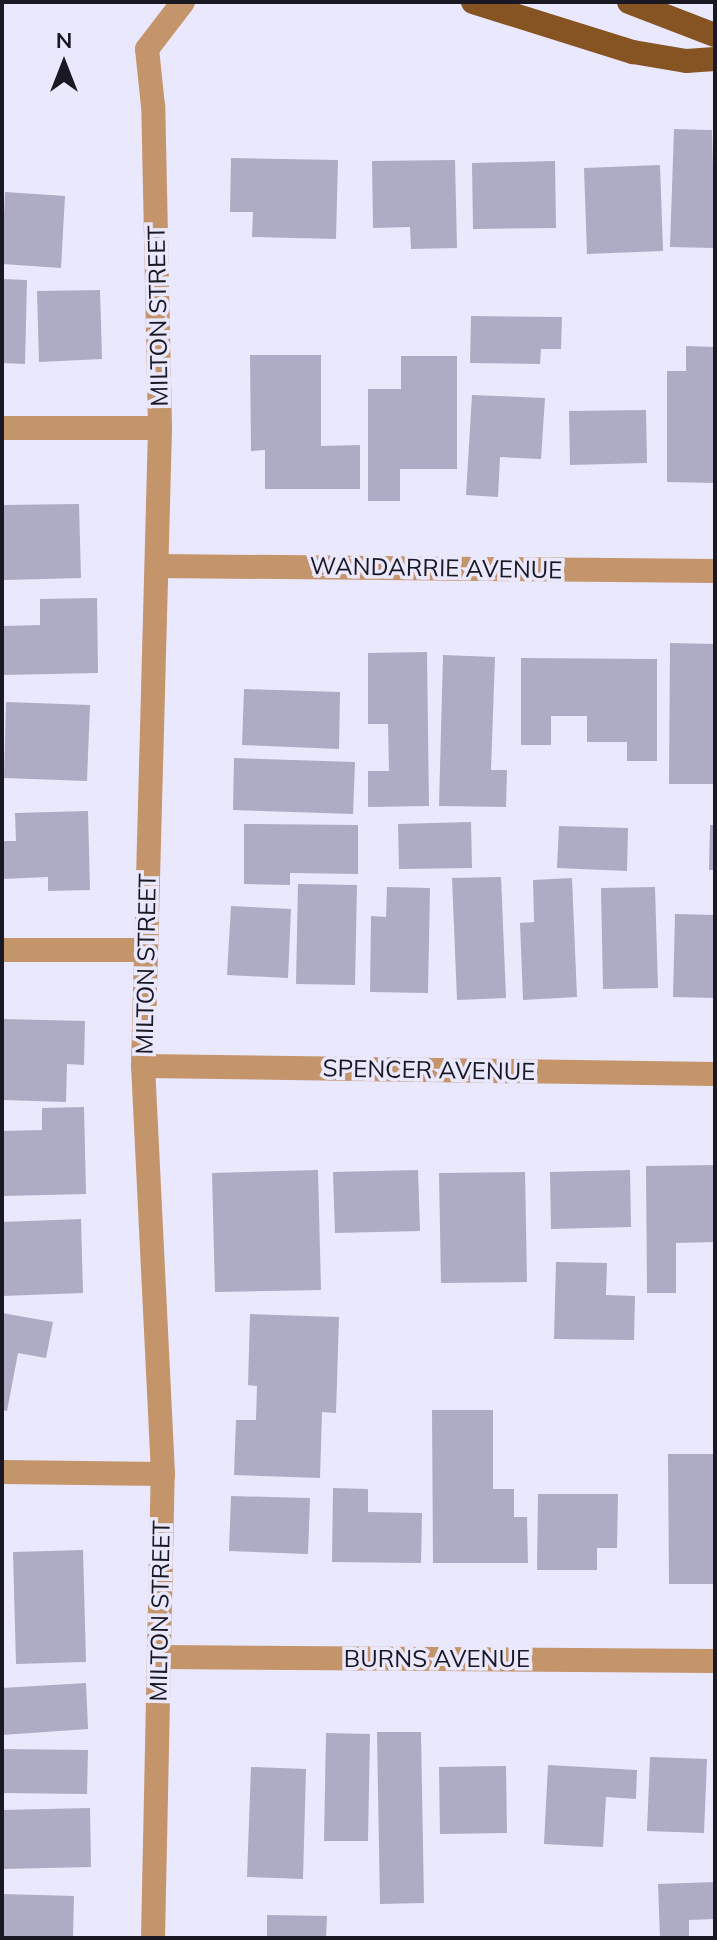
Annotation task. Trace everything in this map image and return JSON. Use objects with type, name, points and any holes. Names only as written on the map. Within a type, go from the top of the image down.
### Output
[{"type":"main road","points":[[473,2],[633,52],[686,61],[715,59]]},
{"type":"main road","points":[[629,2],[715,35]]},
{"type":"street","name":"MILTON STREET","points":[[153,1938],[163,1474],[143,1066],[160,428],[153,106],[147,49],[183,2]]},
{"type":"street","points":[[2,428],[160,428]]},
{"type":"street","name":"WANDARRIE AVENUE","points":[[157,566],[715,571]]},
{"type":"street","points":[[2,950],[146,950]]},
{"type":"street","name":"SPENCER AVENUE","points":[[143,1066],[715,1074]]},
{"type":"street","points":[[2,1472],[163,1474]]},
{"type":"street","name":"BURNS AVENUE","points":[[159,1657],[715,1661]]},
{"type":"building","points":[[674,129],[712,130],[715,248],[670,247]]},
{"type":"building","points":[[231,158],[338,160],[336,239],[252,237],[253,212],[230,212]]},
{"type":"building","points":[[455,160],[457,248],[411,249],[410,227],[373,228],[372,161]]},
{"type":"building","points":[[555,161],[556,228],[473,229],[472,163]]},
{"type":"building","points":[[660,165],[663,251],[587,254],[584,168]]},
{"type":"building","points":[[5,192],[65,196],[61,268],[2,264]]},
{"type":"building","points":[[2,279],[27,280],[25,364],[2,363]]},
{"type":"building","points":[[100,290],[102,359],[39,362],[37,291]]},
{"type":"building","points":[[471,316],[562,317],[561,349],[541,349],[540,364],[470,363]]},
{"type":"building","points":[[686,346],[715,347],[715,483],[667,482],[667,371],[686,371]]},
{"type":"building","points":[[250,355],[321,355],[321,446],[360,445],[360,489],[265,489],[265,450],[251,451]]},
{"type":"building","points":[[401,356],[457,356],[457,469],[400,469],[400,501],[368,501],[368,389],[401,389]]},
{"type":"building","points":[[472,395],[545,398],[541,459],[500,457],[498,497],[466,495]]},
{"type":"building","points":[[646,410],[647,463],[570,465],[569,411]]},
{"type":"building","points":[[79,504],[81,578],[4,580],[2,505]]},
{"type":"building","points":[[97,598],[98,673],[2,675],[2,626],[40,625],[40,599]]},
{"type":"building","points":[[670,643],[715,644],[715,784],[669,784]]},
{"type":"building","points":[[427,652],[429,806],[368,807],[368,771],[389,771],[388,724],[368,724],[368,653]]},
{"type":"building","points":[[443,655],[495,657],[491,770],[507,770],[506,807],[439,806]]},
{"type":"building","points":[[521,658],[657,659],[657,761],[627,761],[627,742],[587,742],[587,716],[551,716],[551,745],[521,745]]},
{"type":"building","points":[[244,689],[340,692],[339,749],[242,745]]},
{"type":"building","points":[[6,702],[90,705],[87,781],[4,778]]},
{"type":"building","points":[[234,758],[355,762],[353,814],[233,810]]},
{"type":"building","points":[[88,811],[90,890],[48,891],[48,877],[2,879],[2,841],[16,841],[15,813]]},
{"type":"building","points":[[471,822],[472,868],[399,869],[398,824]]},
{"type":"building","points":[[244,824],[358,825],[358,874],[290,873],[290,885],[244,884]]},
{"type":"building","points":[[710,825],[715,825],[715,870],[709,870]]},
{"type":"building","points":[[559,826],[628,828],[627,871],[557,868]]},
{"type":"building","points":[[501,877],[506,998],[457,1000],[452,878]]},
{"type":"building","points":[[572,878],[577,997],[523,1000],[520,923],[534,922],[533,880]]},
{"type":"building","points":[[298,884],[357,885],[355,985],[296,984]]},
{"type":"building","points":[[387,887],[430,888],[428,993],[370,992],[371,916],[386,917]]},
{"type":"building","points":[[655,887],[658,988],[603,989],[601,888]]},
{"type":"building","points":[[231,906],[291,909],[288,978],[227,975]]},
{"type":"building","points":[[675,914],[715,915],[715,998],[673,997]]},
{"type":"building","points":[[2,1019],[85,1021],[84,1065],[67,1064],[66,1102],[2,1100]]},
{"type":"building","points":[[84,1107],[86,1194],[2,1196],[2,1131],[42,1130],[42,1108]]},
{"type":"building","points":[[715,1165],[714,1242],[676,1243],[676,1293],[647,1293],[646,1166]]},
{"type":"building","points":[[318,1170],[321,1290],[215,1292],[212,1173]]},
{"type":"building","points":[[418,1170],[420,1231],[335,1233],[333,1172]]},
{"type":"building","points":[[630,1170],[631,1227],[551,1229],[550,1172]]},
{"type":"building","points":[[525,1172],[527,1282],[441,1283],[439,1173]]},
{"type":"building","points":[[81,1219],[83,1293],[2,1296],[2,1222]]},
{"type":"building","points":[[556,1262],[607,1263],[606,1295],[635,1296],[634,1340],[554,1339]]},
{"type":"building","points":[[2,1313],[53,1322],[46,1358],[18,1353],[7,1411],[2,1410]]},
{"type":"building","points":[[250,1314],[339,1317],[336,1413],[322,1412],[320,1478],[234,1475],[236,1420],[256,1420],[257,1386],[248,1385]]},
{"type":"building","points":[[432,1410],[493,1410],[493,1489],[514,1489],[514,1517],[527,1517],[528,1563],[433,1563]]},
{"type":"building","points":[[668,1454],[715,1454],[715,1584],[669,1584]]},
{"type":"building","points":[[333,1488],[368,1489],[368,1512],[422,1513],[421,1563],[332,1562]]},
{"type":"building","points":[[538,1494],[618,1494],[617,1548],[597,1548],[597,1570],[537,1570]]},
{"type":"building","points":[[231,1496],[310,1498],[308,1554],[229,1551]]},
{"type":"building","points":[[83,1550],[86,1662],[16,1664],[13,1552]]},
{"type":"building","points":[[86,1683],[88,1729],[2,1735],[2,1688]]},
{"type":"building","points":[[377,1732],[421,1732],[424,1903],[380,1904]]},
{"type":"building","points":[[326,1733],[370,1734],[368,1841],[324,1841]]},
{"type":"building","points":[[2,1749],[88,1750],[87,1794],[2,1793]]},
{"type":"building","points":[[650,1757],[707,1759],[704,1833],[647,1831]]},
{"type":"building","points":[[548,1765],[637,1770],[636,1799],[606,1797],[603,1847],[544,1844]]},
{"type":"building","points":[[506,1766],[507,1833],[440,1834],[439,1767]]},
{"type":"building","points":[[251,1767],[306,1769],[303,1879],[247,1877]]},
{"type":"building","points":[[90,1808],[91,1867],[2,1869],[2,1810]]},
{"type":"building","points":[[715,1882],[715,1919],[689,1920],[689,1938],[660,1938],[658,1884]]},
{"type":"building","points":[[2,1894],[74,1896],[73,1938],[2,1938]]},
{"type":"building","points":[[267,1915],[327,1916],[326,1938],[267,1938]]}]
